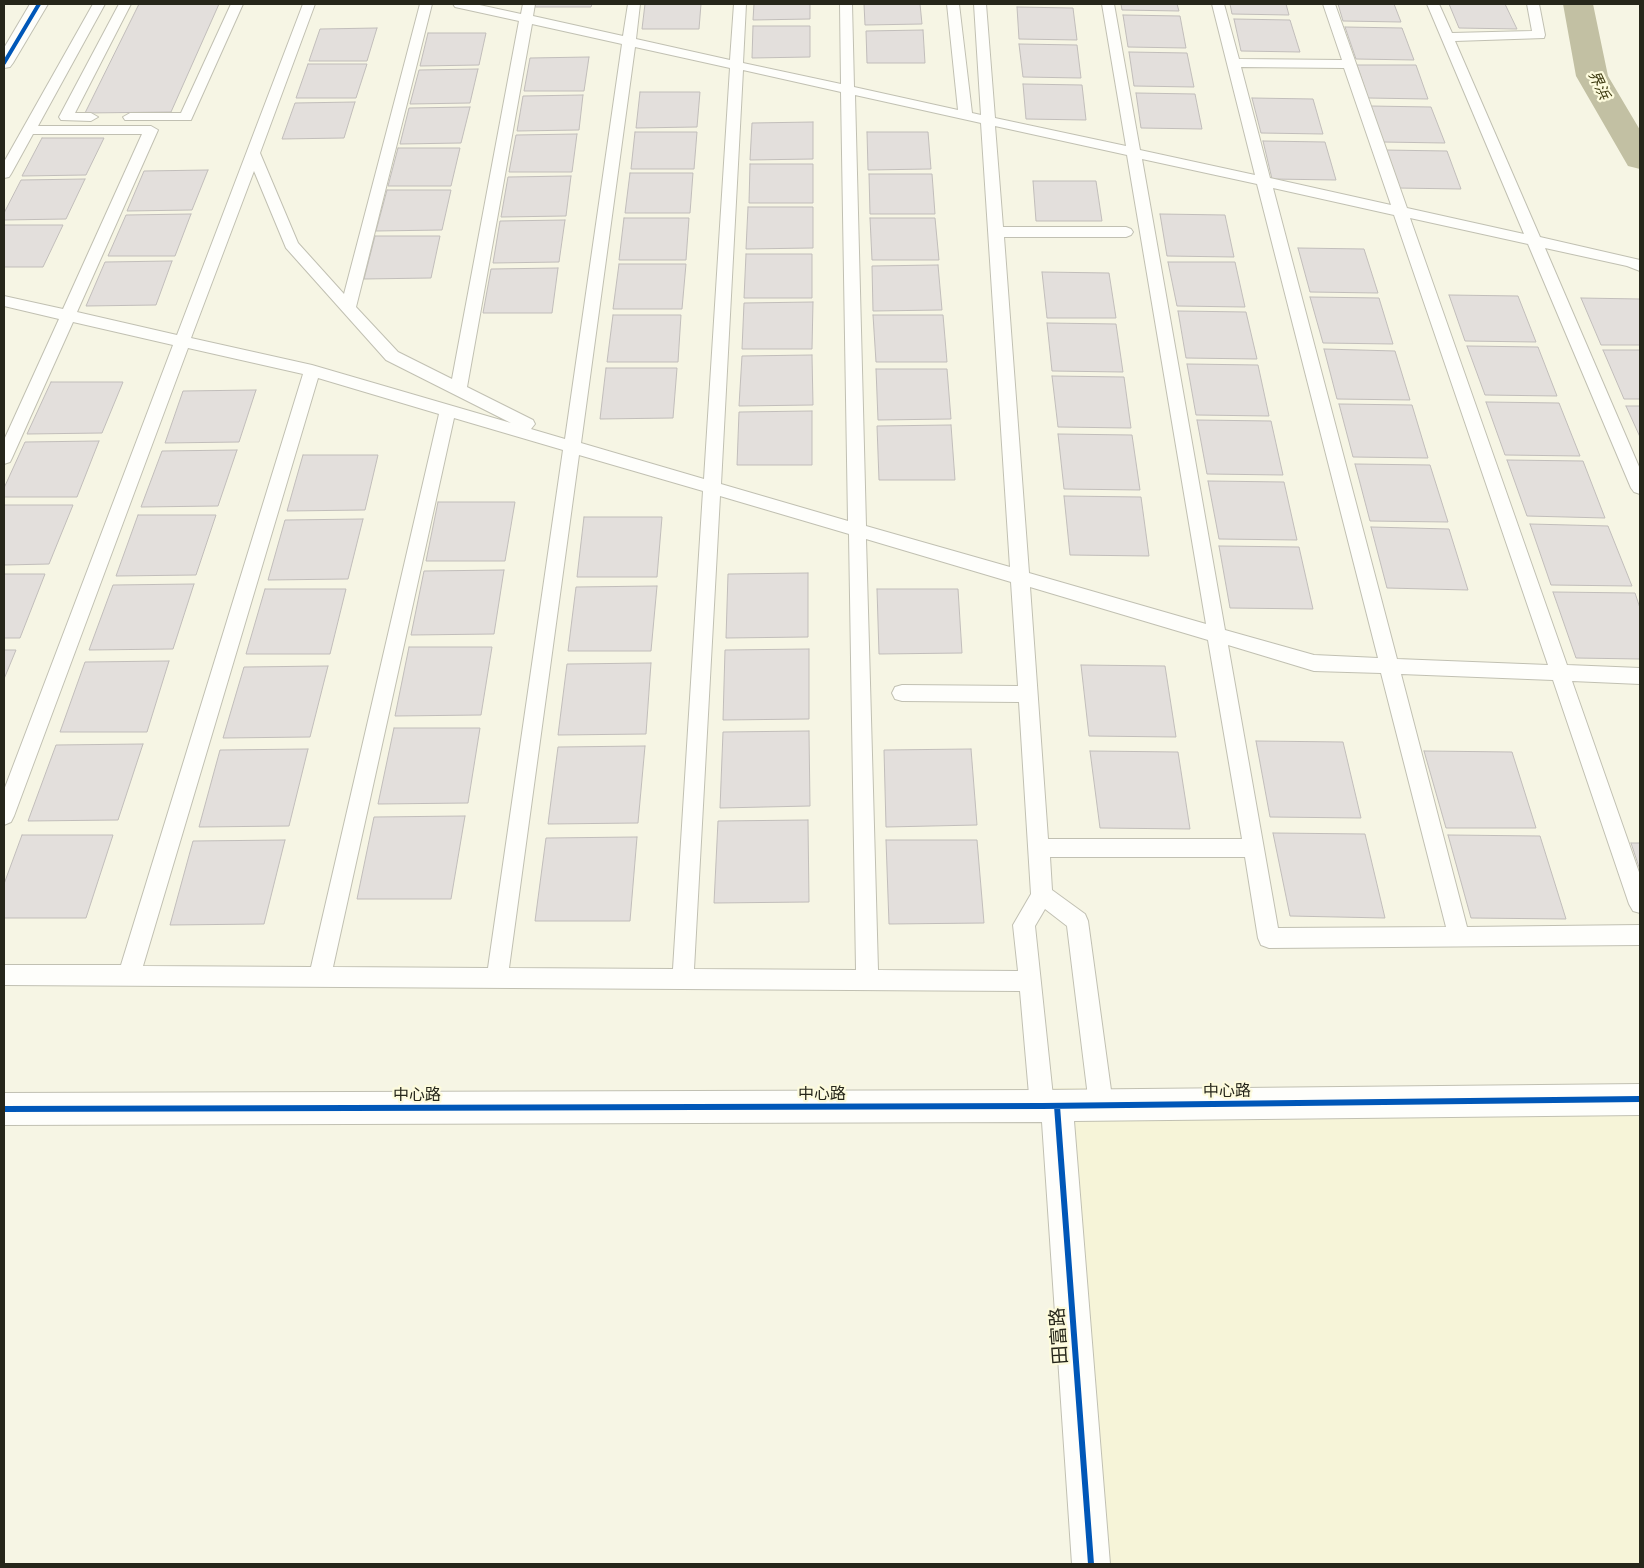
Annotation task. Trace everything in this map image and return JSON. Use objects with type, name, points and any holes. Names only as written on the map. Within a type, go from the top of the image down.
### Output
[{"type":"street","points":[[4,63],[39,4]]},
{"type":"street","name":"中心路","points":[[4,1108],[1049,1106],[1640,1099]]},
{"type":"street","name":"田富路","points":[[1049,1106],[1091,1564]]},
{"type":"lane","points":[[4,174],[99,4]]},
{"type":"lane","points":[[125,4],[66,117],[186,117],[237,4]]},
{"type":"lane","points":[[4,816],[309,4]]},
{"type":"lane","points":[[348,308],[426,4]]},
{"type":"lane","points":[[459,4],[1631,262],[1640,266]]},
{"type":"lane","points":[[458,389],[530,4]]},
{"type":"lane","points":[[497,978],[634,4]]},
{"type":"lane","points":[[683,978],[740,4]]},
{"type":"lane","points":[[846,4],[867,979]]},
{"type":"lane","points":[[953,4],[966,116]]},
{"type":"lane","points":[[980,4],[1042,895],[1024,925],[1029,980],[1049,1106]]},
{"type":"lane","points":[[1108,4],[1269,938],[1640,935]]},
{"type":"lane","points":[[1218,4],[1459,937]]},
{"type":"lane","points":[[1330,4],[1640,904]]},
{"type":"lane","points":[[1433,4],[1640,488]]},
{"type":"lane","points":[[1447,37],[1539,35],[1533,4]]},
{"type":"lane","points":[[1234,63],[1350,64]]},
{"type":"lane","points":[[4,458],[151,130],[28,130]]},
{"type":"lane","points":[[253,152],[291,245],[392,356],[572,446]]},
{"type":"lane","points":[[996,232],[1126,232]]},
{"type":"lane","points":[[4,301],[312,371],[1314,662],[1640,676]]},
{"type":"lane","points":[[129,976],[312,371]]},
{"type":"lane","points":[[320,977],[448,410]]},
{"type":"lane","points":[[902,693],[1028,694]]},
{"type":"lane","points":[[1039,848],[1254,848]]},
{"type":"lane","points":[[1042,895],[1077,920],[1100,1105]]},
{"type":"lane","points":[[4,975],[1029,980]]},
{"type":"shaded area","points":[[1047,1088],[1640,1093],[1640,1564],[1083,1564]]},
{"type":"building","points":[[139,4],[219,4],[171,112],[85,113]]},
{"type":"building","points":[[536,4],[592,4],[591,7],[535,7]]},
{"type":"building","points":[[645,4],[701,4],[699,29],[642,29]]},
{"type":"building","points":[[754,4],[810,4],[810,19],[753,20]]},
{"type":"building","points":[[864,4],[920,4],[922,24],[865,25]]},
{"type":"building","points":[[1121,4],[1177,4],[1179,11],[1122,10]]},
{"type":"building","points":[[1230,4],[1286,4],[1289,15],[1232,14]]},
{"type":"building","points":[[1338,4],[1394,4],[1401,22],[1343,21]]},
{"type":"building","points":[[1449,4],[1505,4],[1517,29],[1459,28]]},
{"type":"building","points":[[1017,7],[1073,8],[1077,40],[1019,39]]},
{"type":"building","points":[[1123,15],[1180,16],[1186,48],[1128,47]]},
{"type":"building","points":[[1234,19],[1290,20],[1300,52],[1241,51]]},
{"type":"building","points":[[753,26],[810,26],[810,57],[752,58]]},
{"type":"building","points":[[1345,27],[1402,28],[1414,60],[1356,59]]},
{"type":"building","points":[[377,28],[367,61],[309,61],[320,29]]},
{"type":"building","points":[[923,30],[925,63],[867,63],[866,31]]},
{"type":"building","points":[[428,33],[486,33],[479,65],[420,66]]},
{"type":"building","points":[[1019,44],[1077,45],[1081,78],[1023,77]]},
{"type":"building","points":[[1129,52],[1187,53],[1194,87],[1134,86]]},
{"type":"building","points":[[589,57],[584,91],[524,91],[530,58]]},
{"type":"building","points":[[308,64],[367,64],[356,98],[296,98]]},
{"type":"building","points":[[1357,65],[1416,65],[1428,99],[1368,98]]},
{"type":"building","points":[[478,69],[470,103],[410,104],[419,70]]},
{"type":"building","points":[[1023,84],[1082,85],[1086,120],[1026,119]]},
{"type":"building","points":[[640,92],[700,92],[697,127],[636,128]]},
{"type":"building","points":[[1136,93],[1195,94],[1202,129],[1141,128]]},
{"type":"building","points":[[583,95],[579,130],[517,131],[523,96]]},
{"type":"building","points":[[1252,98],[1313,99],[1323,134],[1261,133]]},
{"type":"building","points":[[355,102],[344,138],[282,139],[295,103]]},
{"type":"building","points":[[1370,106],[1431,107],[1445,143],[1382,142]]},
{"type":"building","points":[[470,107],[461,143],[400,144],[409,108]]},
{"type":"building","points":[[813,122],[813,159],[750,160],[752,123]]},
{"type":"building","points":[[635,132],[697,132],[694,169],[631,169]]},
{"type":"building","points":[[867,132],[928,132],[931,169],[868,170]]},
{"type":"building","points":[[577,134],[572,172],[509,172],[516,135]]},
{"type":"building","points":[[42,138],[104,138],[86,175],[22,176]]},
{"type":"building","points":[[1263,141],[1325,142],[1336,180],[1272,179]]},
{"type":"building","points":[[398,148],[460,148],[451,186],[388,186]]},
{"type":"building","points":[[1384,150],[1447,151],[1461,189],[1397,188]]},
{"type":"building","points":[[750,164],[813,164],[813,203],[749,203]]},
{"type":"building","points":[[208,170],[192,210],[127,211],[144,171]]},
{"type":"building","points":[[630,173],[693,173],[690,213],[625,213]]},
{"type":"building","points":[[869,174],[932,174],[935,214],[870,214]]},
{"type":"building","points":[[571,176],[566,216],[501,217],[508,177]]},
{"type":"building","points":[[85,179],[66,219],[4,220],[4,213],[21,180]]},
{"type":"building","points":[[1033,181],[1096,181],[1102,221],[1036,221]]},
{"type":"building","points":[[387,190],[451,190],[442,230],[376,231]]},
{"type":"building","points":[[748,207],[813,207],[813,248],[746,249]]},
{"type":"building","points":[[191,214],[175,256],[108,256],[126,215]]},
{"type":"building","points":[[1160,214],[1225,215],[1234,257],[1167,256]]},
{"type":"building","points":[[624,218],[689,218],[686,260],[619,260]]},
{"type":"building","points":[[870,218],[935,218],[939,260],[872,260]]},
{"type":"building","points":[[565,220],[559,262],[493,263],[500,221]]},
{"type":"building","points":[[4,225],[63,225],[43,267],[4,267]]},
{"type":"building","points":[[375,236],[440,236],[431,278],[364,279]]},
{"type":"building","points":[[1298,248],[1364,249],[1378,293],[1310,292]]},
{"type":"building","points":[[746,254],[812,254],[812,298],[744,298]]},
{"type":"building","points":[[172,261],[156,305],[86,306],[105,262]]},
{"type":"building","points":[[1168,262],[1235,262],[1245,307],[1177,306]]},
{"type":"building","points":[[619,264],[686,264],[682,309],[613,309]]},
{"type":"building","points":[[938,265],[942,310],[873,311],[872,266]]},
{"type":"building","points":[[558,268],[552,313],[483,313],[491,269]]},
{"type":"building","points":[[1042,272],[1109,273],[1116,318],[1047,318]]},
{"type":"building","points":[[1449,295],[1518,296],[1536,342],[1465,341]]},
{"type":"building","points":[[1310,297],[1379,298],[1393,344],[1323,343]]},
{"type":"building","points":[[1581,298],[1640,299],[1640,345],[1601,345]]},
{"type":"building","points":[[813,302],[812,349],[742,349],[744,303]]},
{"type":"building","points":[[1178,311],[1246,312],[1257,359],[1186,358]]},
{"type":"building","points":[[613,315],[681,315],[678,362],[607,362]]},
{"type":"building","points":[[873,315],[943,315],[947,362],[876,362]]},
{"type":"building","points":[[1047,323],[1116,324],[1123,372],[1052,371]]},
{"type":"building","points":[[1467,346],[1538,347],[1557,396],[1485,395]]},
{"type":"building","points":[[1324,349],[1395,351],[1410,400],[1337,399]]},
{"type":"building","points":[[1603,350],[1640,350],[1640,399],[1624,399]]},
{"type":"building","points":[[812,355],[813,405],[739,406],[742,356]]},
{"type":"building","points":[[1187,364],[1258,365],[1269,416],[1196,415]]},
{"type":"building","points":[[606,368],[677,368],[673,418],[600,419]]},
{"type":"building","points":[[876,369],[947,369],[951,419],[878,420]]},
{"type":"building","points":[[1052,376],[1124,377],[1131,428],[1058,427]]},
{"type":"building","points":[[51,382],[123,382],[102,433],[27,434]]},
{"type":"building","points":[[256,390],[239,442],[165,443],[183,391]]},
{"type":"building","points":[[1486,402],[1559,403],[1580,456],[1505,455]]},
{"type":"building","points":[[1339,404],[1412,405],[1428,458],[1353,457]]},
{"type":"building","points":[[1626,406],[1640,406],[1640,437]]},
{"type":"building","points":[[812,411],[812,465],[737,465],[739,412]]},
{"type":"building","points":[[1197,420],[1271,421],[1283,475],[1207,474]]},
{"type":"building","points":[[951,425],[955,480],[879,480],[877,426]]},
{"type":"building","points":[[1058,434],[1132,435],[1140,490],[1064,489]]},
{"type":"building","points":[[99,441],[77,497],[4,497],[4,488],[25,442]]},
{"type":"building","points":[[237,450],[218,506],[141,507],[162,451]]},
{"type":"building","points":[[303,455],[378,455],[365,510],[287,511]]},
{"type":"building","points":[[1507,460],[1583,461],[1605,518],[1527,516]]},
{"type":"building","points":[[1355,464],[1430,465],[1448,522],[1370,521]]},
{"type":"building","points":[[1208,481],[1284,482],[1297,540],[1219,539]]},
{"type":"building","points":[[1064,496],[1141,497],[1149,556],[1070,555]]},
{"type":"building","points":[[438,502],[515,502],[505,561],[426,561]]},
{"type":"building","points":[[4,505],[73,505],[49,564],[4,565]]},
{"type":"building","points":[[138,515],[216,515],[196,575],[116,576]]},
{"type":"building","points":[[584,517],[662,517],[657,577],[577,577]]},
{"type":"building","points":[[363,519],[348,579],[268,580],[285,520]]},
{"type":"building","points":[[1530,524],[1608,526],[1632,586],[1551,585]]},
{"type":"building","points":[[1371,527],[1449,529],[1468,590],[1387,588]]},
{"type":"building","points":[[1219,546],[1299,547],[1313,609],[1230,608]]},
{"type":"building","points":[[504,570],[494,634],[411,635],[424,571]]},
{"type":"building","points":[[808,573],[808,637],[726,638],[728,574]]},
{"type":"building","points":[[4,574],[45,574],[20,638],[4,638]]},
{"type":"building","points":[[194,584],[173,649],[89,650],[113,585]]},
{"type":"building","points":[[657,586],[651,651],[568,651],[576,587]]},
{"type":"building","points":[[265,589],[346,589],[330,654],[246,654]]},
{"type":"building","points":[[877,589],[958,589],[962,653],[879,654]]},
{"type":"building","points":[[1553,592],[1635,593],[1640,608],[1640,659],[1576,658]]},
{"type":"building","points":[[409,647],[492,647],[481,715],[395,716]]},
{"type":"building","points":[[809,649],[809,719],[723,720],[725,650]]},
{"type":"building","points":[[4,650],[16,650],[4,679]]},
{"type":"building","points":[[169,661],[147,732],[60,732],[85,662]]},
{"type":"building","points":[[651,663],[646,734],[558,735],[567,664]]},
{"type":"building","points":[[1081,665],[1165,666],[1176,737],[1089,736]]},
{"type":"building","points":[[328,666],[310,737],[223,738],[244,667]]},
{"type":"building","points":[[394,728],[480,728],[468,803],[378,804]]},
{"type":"building","points":[[809,731],[810,806],[720,808],[723,732]]},
{"type":"building","points":[[1256,741],[1343,742],[1361,818],[1270,817]]},
{"type":"building","points":[[143,744],[118,820],[28,821],[56,745]]},
{"type":"building","points":[[645,746],[638,823],[548,824],[558,747]]},
{"type":"building","points":[[308,749],[289,826],[199,827],[220,750]]},
{"type":"building","points":[[971,749],[977,825],[886,827],[884,750]]},
{"type":"building","points":[[1090,751],[1178,752],[1190,829],[1100,828]]},
{"type":"building","points":[[1424,751],[1512,752],[1536,828],[1446,828]]},
{"type":"building","points":[[465,816],[451,899],[357,899],[374,817]]},
{"type":"building","points":[[808,820],[809,902],[714,903],[718,821]]},
{"type":"building","points":[[1273,833],[1365,834],[1385,918],[1290,916]]},
{"type":"building","points":[[22,835],[113,835],[86,918],[4,918],[4,884]]},
{"type":"building","points":[[1448,835],[1540,836],[1566,919],[1471,918]]},
{"type":"building","points":[[637,837],[630,921],[535,921],[546,838]]},
{"type":"building","points":[[285,840],[264,924],[170,925],[193,841]]},
{"type":"building","points":[[886,840],[977,840],[984,923],[889,924]]},
{"type":"building","points":[[1631,843],[1640,843],[1640,870]]},
{"type":"waterway","name":"界浜","points":[[1578,4],[1592,76],[1640,159]]},
{"type":"cycle path","points":[[4,63],[39,4]]},
{"type":"cycle path","points":[[4,1109],[1042,1106],[1640,1099]]},
{"type":"cycle path","points":[[1057,1106],[1091,1564]]}]
